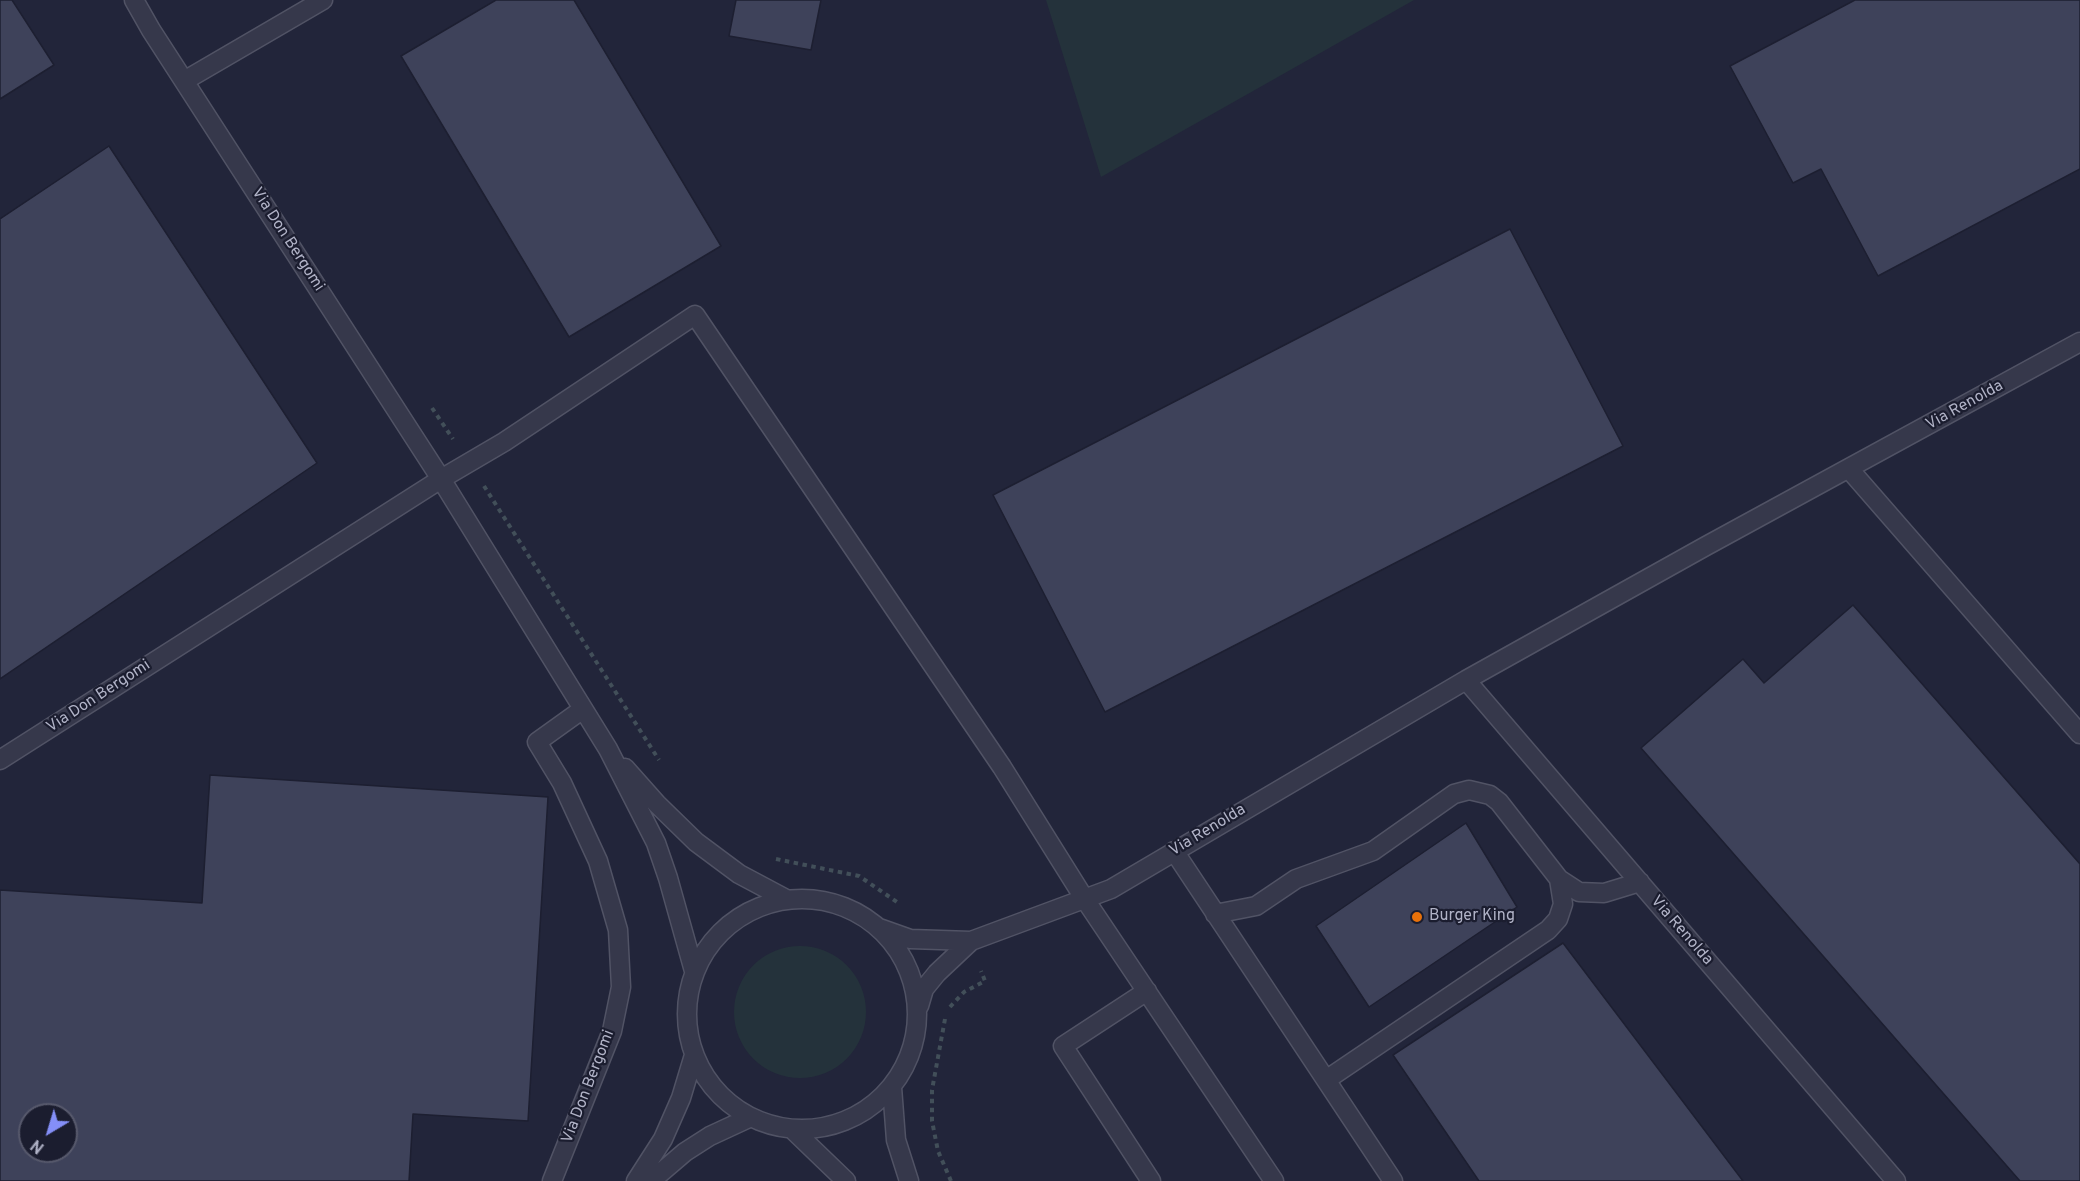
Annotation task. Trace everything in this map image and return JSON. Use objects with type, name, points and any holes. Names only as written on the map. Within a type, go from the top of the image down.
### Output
[{"type":"street","name":"Via Don Bergomi","points":[[134,0],[441,479],[608,749],[656,843],[694,971]]},
{"type":"street","points":[[184,81],[323,0]]},
{"type":"street","points":[[441,479],[504,442],[695,315],[1002,767],[1084,898],[1274,1181]]},
{"type":"street","name":"Via Renolda","points":[[917,1012],[924,989],[937,973],[971,941],[1111,889],[1466,680],[2080,342]]},
{"type":"street","points":[[1850,469],[2080,734]]},
{"type":"street","name":"Via Don Bergomi","points":[[0,760],[441,479]]},
{"type":"street","name":"Via Renolda","points":[[1466,680],[1896,1181]]},
{"type":"street","name":"Via Don Bergomi","points":[[552,1181],[612,1031],[621,987],[618,930],[598,861],[562,783],[537,742],[583,709]]},
{"type":"street","name":"Via Don Bergomi","points":[[608,749],[657,804],[696,842],[739,874],[786,898]]},
{"type":"street","points":[[1215,914],[1256,906],[1296,879],[1373,851],[1454,794],[1469,790],[1490,795],[1498,802],[1559,879],[1579,892],[1604,893],[1640,882]]},
{"type":"street","points":[[1174,851],[1393,1181]]},
{"type":"street","points":[[1326,1080],[1548,930],[1558,919],[1563,904],[1559,879]]},
{"type":"street","name":"Via Don Bergomi","points":[[786,898],[811,898],[836,903],[859,913],[879,928],[895,946],[907,966],[915,989],[917,1012],[915,1039],[906,1064],[892,1087],[864,1111],[830,1126],[792,1129],[751,1118],[727,1102],[707,1081],[694,1055],[687,1028],[687,999],[694,971],[715,936],[748,911],[786,898]]},
{"type":"street","name":"Via Renolda","points":[[879,928],[910,939],[971,941]]},
{"type":"street","points":[[1147,991],[1063,1046],[1151,1181]]},
{"type":"street","points":[[636,1181],[663,1139],[681,1098],[694,1055]]},
{"type":"street","points":[[892,1087],[896,1140],[909,1181]]},
{"type":"street","points":[[651,1181],[685,1152],[710,1136],[751,1118]]},
{"type":"street","points":[[792,1129],[846,1181]]},
{"type":"path","points":[[431,406],[662,765]]},
{"type":"path","points":[[774,859],[859,876],[902,906]]},
{"type":"path","points":[[949,1009],[964,992],[985,981],[971,941]]},
{"type":"path","points":[[945,1016],[932,1090],[932,1121],[938,1151],[951,1181]]},
{"type":"shaded area","points":[[1046,0],[1414,0],[1101,177]]},
{"type":"shaded area","points":[[800,946],[825,951],[846,966],[861,987],[866,1012],[861,1037],[846,1058],[825,1073],[800,1078],[775,1073],[754,1058],[739,1037],[734,1012],[739,987],[754,966],[775,951]]},
{"type":"building","points":[[0,0],[12,0],[54,65],[0,99]]},
{"type":"building","points":[[496,0],[574,0],[721,246],[569,337],[401,56]]},
{"type":"building","points":[[736,0],[821,0],[811,50],[729,36]]},
{"type":"building","points":[[1855,0],[2080,0],[2080,169],[1878,276],[1821,169],[1793,183],[1730,66]]},
{"type":"building","points":[[109,146],[317,463],[0,679],[0,219]]},
{"type":"building","points":[[1510,229],[1623,446],[1105,712],[993,495]]},
{"type":"building","points":[[1853,605],[2080,864],[2080,1181],[2020,1181],[1641,748],[1743,659],[1764,683]]},
{"type":"building","points":[[210,775],[548,797],[528,1121],[413,1114],[409,1181],[0,1181],[0,890],[202,903]]},
{"type":"building","name":"Burger King","points":[[1466,823],[1517,907],[1369,1007],[1316,926]]},
{"type":"building","points":[[1563,943],[1743,1181],[1479,1181],[1393,1055]]},
{"type":"place","name":"Burger King","points":[[1417,917]]}]
